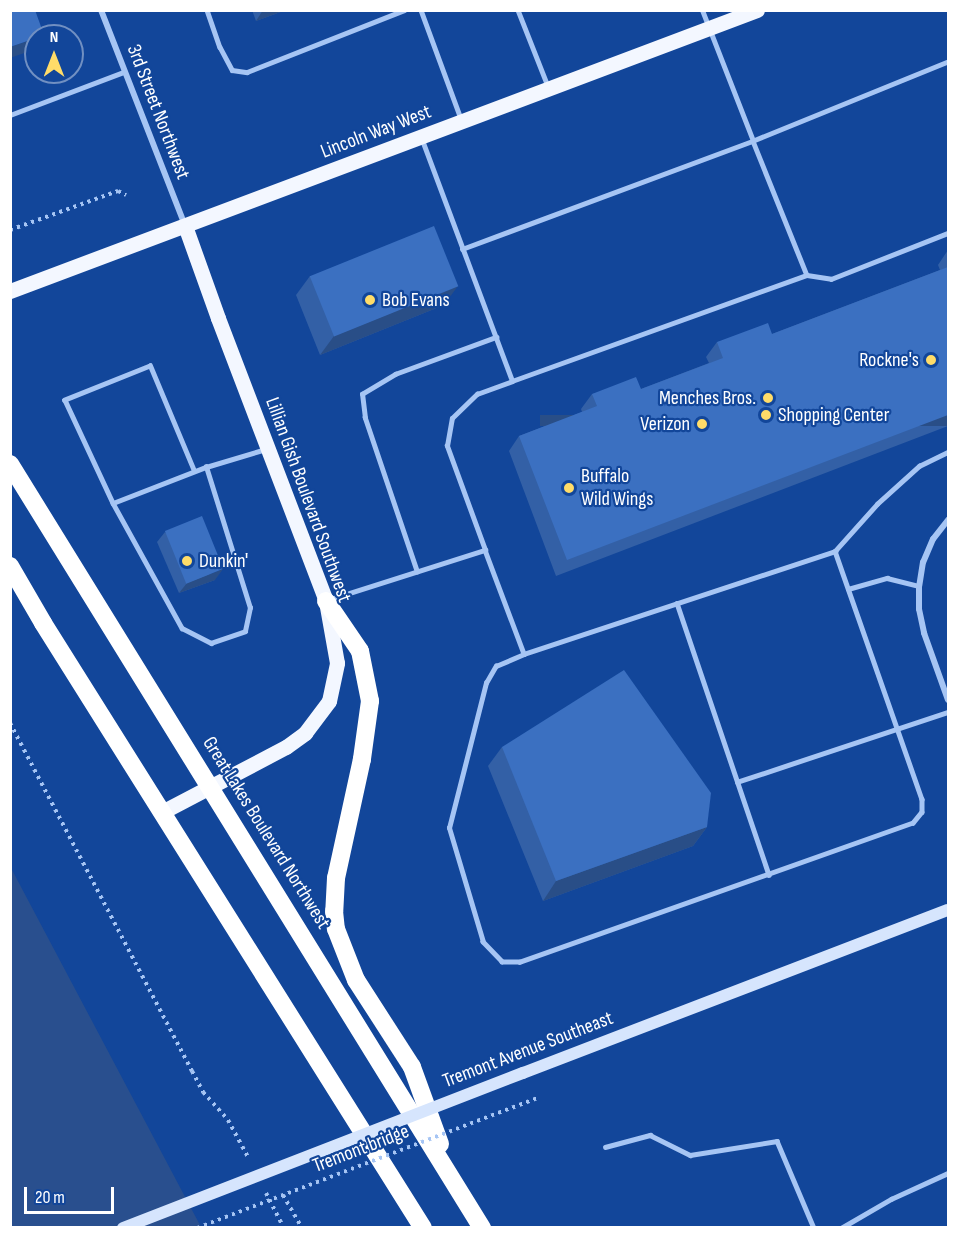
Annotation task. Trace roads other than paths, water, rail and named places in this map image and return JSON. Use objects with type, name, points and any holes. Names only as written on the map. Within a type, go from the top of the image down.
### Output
[{"type":"highway","name":"Great Lakes Boulevard Northwest","points":[[10,464],[212,787],[482,1227]]},
{"type":"highway","points":[[10,566],[43,623],[423,1227]]},
{"type":"highway","points":[[326,601],[360,651],[370,701],[362,759],[336,878],[334,911],[336,929],[356,980],[412,1067],[460,1192]]},
{"type":"main road","name":"Lincoln Way West","points":[[10,291],[757,10]]},
{"type":"main road","name":"Lillian Gish Boulevard Southwest","points":[[162,812],[286,747],[305,733],[329,701],[336,672],[336,652],[326,601],[185,226]]},
{"type":"street","name":"3rd Street Northwest","points":[[101,10],[185,226]]},
{"type":"street","points":[[948,520],[933,539],[923,562],[919,586],[919,609],[924,633],[948,700]]},
{"type":"street","name":"Tremont Avenue Southeast","points":[[123,1227],[948,910]]},
{"type":"lane","points":[[207,10],[232,70],[247,72],[404,10]]},
{"type":"lane","points":[[421,10],[462,122]]},
{"type":"lane","points":[[519,10],[549,89]]},
{"type":"lane","points":[[702,10],[807,275]]},
{"type":"lane","points":[[462,249],[753,141],[948,62]]},
{"type":"lane","points":[[10,115],[124,72]]},
{"type":"lane","points":[[421,137],[512,381]]},
{"type":"lane","points":[[524,654],[447,446],[452,418],[477,394],[807,275],[831,279],[948,233]]},
{"type":"lane","points":[[417,572],[365,418],[362,394],[395,374],[496,337]]},
{"type":"lane","points":[[194,471],[150,366],[65,400],[113,503],[183,628],[211,643],[245,631],[250,608],[206,466]]},
{"type":"lane","points":[[113,503],[206,466],[268,449]]},
{"type":"lane","points":[[835,551],[922,799],[922,812],[913,823],[520,962],[502,962],[483,942],[449,828],[486,683],[496,666],[524,654],[835,551],[877,504],[919,466],[948,452]]},
{"type":"lane","points":[[326,601],[485,550]]},
{"type":"lane","points":[[848,589],[886,578],[919,586]]},
{"type":"lane","points":[[676,603],[769,874]]},
{"type":"lane","points":[[737,782],[948,712]]},
{"type":"lane","points":[[605,1147],[650,1135],[690,1155],[777,1141],[814,1227]]},
{"type":"lane","points":[[841,1227],[891,1198],[948,1173]]},
{"type":"water","points":[[11,868],[201,1227],[11,1227]]},
{"type":"place","name":"Bob Evans","points":[[370,300]]},
{"type":"place","name":"Rockne's","points":[[931,360]]},
{"type":"place","name":"Menches Bros.","points":[[768,398]]},
{"type":"place","name":"Shopping Center","points":[[766,415]]},
{"type":"place","name":"Verizon","points":[[702,424]]},
{"type":"place","name":"Buffalo Wild Wings","points":[[569,488]]},
{"type":"place","name":"Dunkin'","points":[[187,561]]}]
